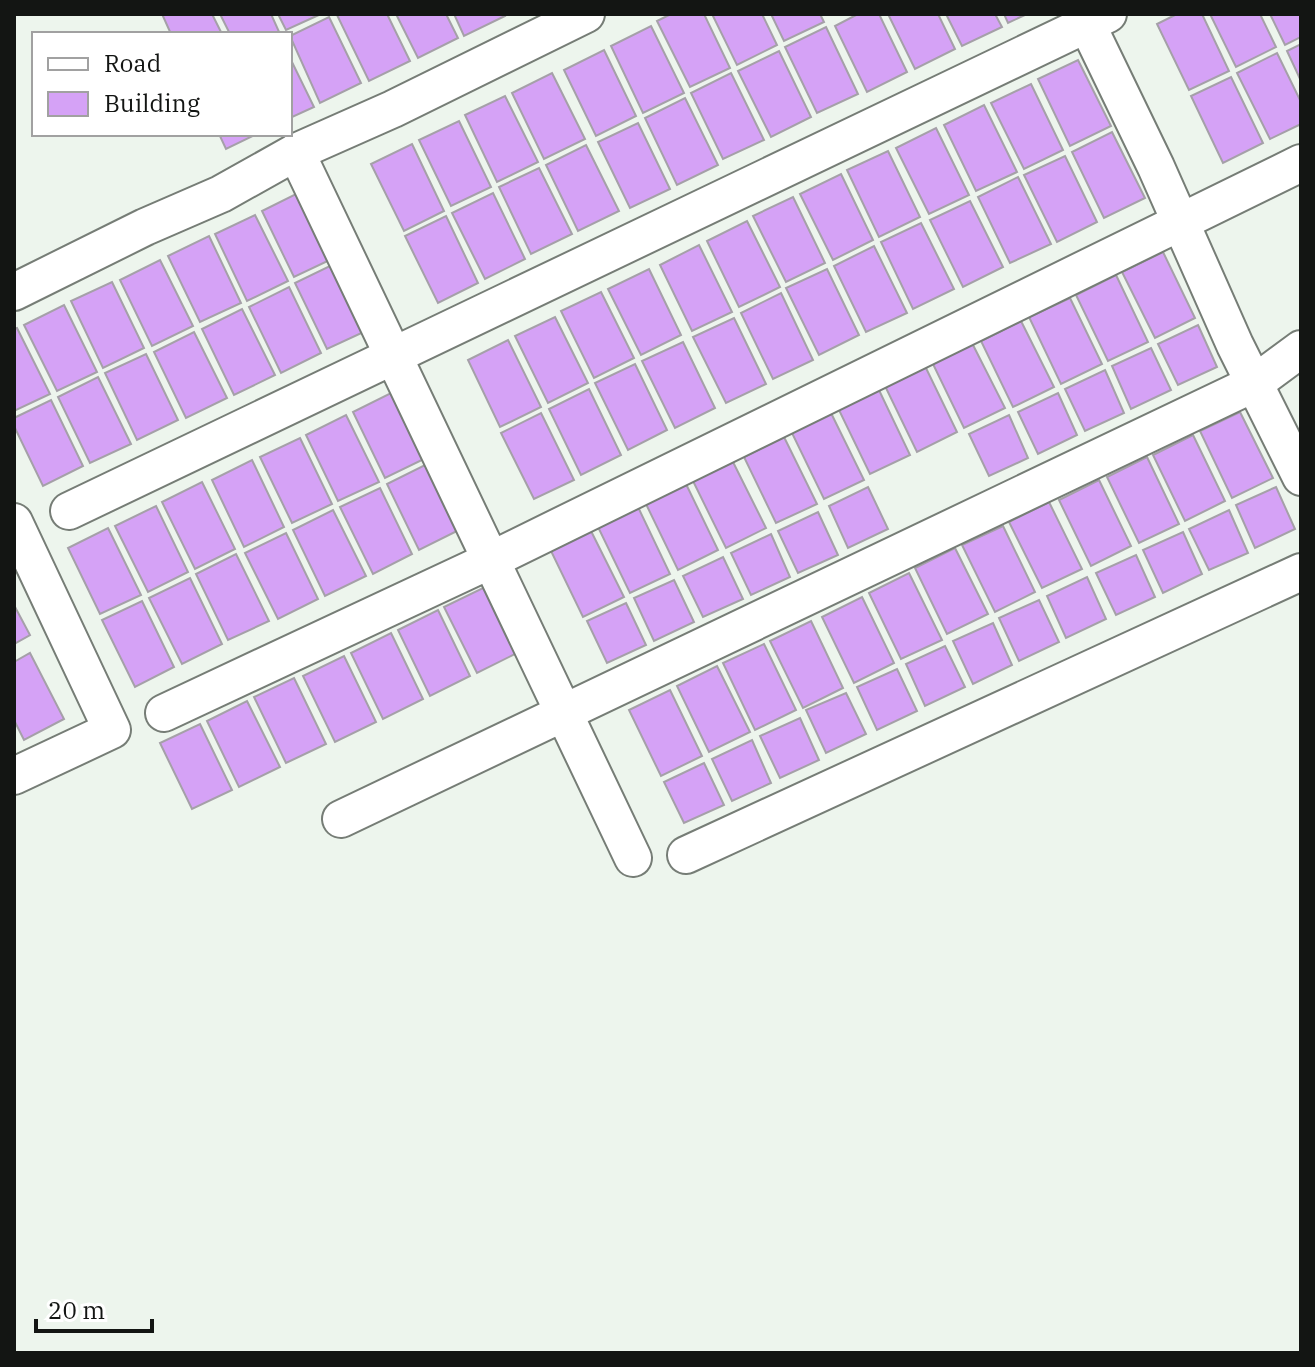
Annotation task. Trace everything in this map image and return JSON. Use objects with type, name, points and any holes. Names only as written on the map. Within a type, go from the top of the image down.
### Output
[{"type":"street","points":[[14,292],[145,227],[221,194],[296,152],[393,109],[586,14]]},
{"type":"street","points":[[69,511],[395,357],[1092,17],[1180,223],[1301,477]]},
{"type":"street","points":[[296,152],[633,858]]},
{"type":"street","points":[[164,713],[491,560],[1301,163]]},
{"type":"street","points":[[341,819],[1255,383],[1301,349]]},
{"type":"street","points":[[14,776],[112,730],[16,534]]},
{"type":"street","points":[[686,855],[1301,572]]},
{"type":"building","points":[[162,14],[212,14],[221,32],[170,32]]},
{"type":"building","points":[[220,14],[271,14],[279,32],[229,32]]},
{"type":"building","points":[[278,14],[321,14],[286,30]]},
{"type":"building","points":[[387,14],[410,61],[369,81],[337,15]]},
{"type":"building","points":[[396,14],[446,14],[458,38],[418,58]]},
{"type":"building","points":[[454,14],[504,14],[505,16],[464,36]]},
{"type":"building","points":[[671,14],[704,14],[730,68],[690,87],[657,21]]},
{"type":"building","points":[[712,14],[762,14],[777,45],[737,65]]},
{"type":"building","points":[[771,14],[820,14],[824,22],[784,41]]},
{"type":"building","points":[[858,14],[879,14],[907,72],[867,92],[835,26]]},
{"type":"building","points":[[888,14],[938,14],[955,49],[915,69]]},
{"type":"building","points":[[946,14],[995,14],[1002,27],[962,46]]},
{"type":"building","points":[[1004,14],[1027,14],[1008,23]]},
{"type":"building","points":[[1177,14],[1202,14],[1229,71],[1189,90],[1157,24]]},
{"type":"building","points":[[1210,14],[1260,14],[1276,47],[1236,67]]},
{"type":"building","points":[[1270,14],[1301,14],[1301,37],[1285,45]]},
{"type":"building","points":[[329,17],[361,83],[320,103],[292,35]]},
{"type":"building","points":[[651,26],[684,93],[643,113],[611,46]]},
{"type":"building","points":[[826,27],[858,94],[817,113],[785,47]]},
{"type":"building","points":[[1301,44],[1301,81],[1287,51]]},
{"type":"building","points":[[604,50],[636,116],[596,136],[564,70]]},
{"type":"building","points":[[779,51],[811,117],[771,137],[738,71]]},
{"type":"building","points":[[1277,53],[1301,102],[1301,124],[1270,139],[1237,73]]},
{"type":"building","points":[[1078,60],[1111,126],[1070,146],[1038,79]]},
{"type":"building","points":[[292,62],[314,107],[292,117]]},
{"type":"building","points":[[552,73],[585,139],[544,159],[512,93]]},
{"type":"building","points":[[731,73],[764,140],[723,159],[691,93]]},
{"type":"building","points":[[1231,77],[1263,143],[1223,163],[1191,96]]},
{"type":"building","points":[[1031,84],[1063,150],[1024,169],[991,103]]},
{"type":"building","points":[[505,96],[538,162],[497,182],[465,115]]},
{"type":"building","points":[[685,98],[718,165],[677,185],[645,118]]},
{"type":"building","points":[[984,105],[1017,172],[976,191],[944,125]]},
{"type":"building","points":[[459,121],[491,187],[451,206],[419,140]]},
{"type":"building","points":[[638,123],[670,189],[630,208],[598,142]]},
{"type":"building","points":[[936,128],[969,195],[929,214],[896,148]]},
{"type":"building","points":[[1112,132],[1145,198],[1104,218],[1072,152]]},
{"type":"building","points":[[220,136],[253,136],[226,149]]},
{"type":"building","points":[[412,144],[444,211],[404,231],[371,164]]},
{"type":"building","points":[[586,145],[619,211],[578,231],[546,165]]},
{"type":"building","points":[[888,151],[920,217],[879,237],[847,170]]},
{"type":"building","points":[[1065,156],[1097,222],[1057,242],[1024,175]]},
{"type":"building","points":[[539,168],[572,234],[531,254],[499,187]]},
{"type":"building","points":[[841,174],[873,240],[833,260],[800,194]]},
{"type":"building","points":[[1018,177],[1051,244],[1010,263],[978,197]]},
{"type":"building","points":[[302,191],[334,258],[294,277],[262,211]]},
{"type":"building","points":[[493,193],[525,259],[485,279],[452,213]]},
{"type":"building","points":[[793,197],[825,263],[786,282],[753,216]]},
{"type":"building","points":[[970,201],[1003,267],[963,287],[930,220]]},
{"type":"building","points":[[255,215],[288,281],[247,301],[215,234]]},
{"type":"building","points":[[446,216],[478,283],[438,303],[405,236]]},
{"type":"building","points":[[747,221],[780,287],[739,307],[707,241]]},
{"type":"building","points":[[921,223],[954,289],[913,309],[881,242]]},
{"type":"building","points":[[209,236],[241,303],[200,322],[168,256]]},
{"type":"building","points":[[699,245],[732,312],[692,331],[660,265]]},
{"type":"building","points":[[874,246],[907,313],[866,332],[834,266]]},
{"type":"building","points":[[1163,252],[1195,318],[1155,338],[1122,272]]},
{"type":"building","points":[[160,260],[193,326],[152,346],[120,280]]},
{"type":"building","points":[[336,263],[368,330],[327,349],[295,283]]},
{"type":"building","points":[[649,269],[681,335],[641,355],[608,289]]},
{"type":"building","points":[[827,269],[859,335],[819,355],[786,288]]},
{"type":"building","points":[[1116,275],[1148,342],[1108,361],[1076,295]]},
{"type":"building","points":[[112,282],[144,348],[103,368],[71,301]]},
{"type":"building","points":[[289,287],[321,353],[281,373],[249,307]]},
{"type":"building","points":[[601,292],[634,358],[594,378],[561,311]]},
{"type":"building","points":[[781,293],[813,360],[773,379],[741,313]]},
{"type":"building","points":[[1070,298],[1102,364],[1061,384],[1029,317]]},
{"type":"building","points":[[64,305],[97,372],[57,391],[24,325]]},
{"type":"building","points":[[242,309],[275,375],[234,395],[202,329]]},
{"type":"building","points":[[555,317],[588,383],[548,403],[515,336]]},
{"type":"building","points":[[734,318],[766,384],[726,403],[693,337]]},
{"type":"building","points":[[1021,321],[1054,387],[1013,407],[981,341]]},
{"type":"building","points":[[1198,325],[1217,367],[1178,385],[1158,344]]},
{"type":"building","points":[[17,328],[50,394],[14,411],[14,329]]},
{"type":"building","points":[[194,332],[227,398],[186,418],[154,352]]},
{"type":"building","points":[[508,340],[541,407],[500,427],[468,360]]},
{"type":"building","points":[[683,342],[715,408],[675,428],[642,361]]},
{"type":"building","points":[[972,343],[1005,408],[964,428],[932,362]]},
{"type":"building","points":[[1151,348],[1171,390],[1131,409],[1112,366]]},
{"type":"building","points":[[146,354],[178,420],[137,440],[105,373]]},
{"type":"building","points":[[635,364],[667,430],[628,450],[595,383]]},
{"type":"building","points":[[925,366],[957,432],[917,452],[885,386]]},
{"type":"building","points":[[1105,370],[1124,413],[1085,431],[1065,389]]},
{"type":"building","points":[[98,377],[131,444],[90,463],[58,397]]},
{"type":"building","points":[[878,388],[910,455],[870,474],[838,408]]},
{"type":"building","points":[[589,389],[621,455],[581,475],[549,409]]},
{"type":"building","points":[[393,392],[426,458],[385,478],[353,412]]},
{"type":"building","points":[[1058,393],[1077,435],[1038,454],[1018,412]]},
{"type":"building","points":[[51,400],[83,466],[43,486],[14,426],[14,418]]},
{"type":"building","points":[[1240,412],[1273,478],[1232,498],[1200,431]]},
{"type":"building","points":[[541,413],[574,480],[534,499],[501,433]]},
{"type":"building","points":[[831,413],[864,480],[824,499],[792,433]]},
{"type":"building","points":[[346,415],[379,482],[338,501],[306,435]]},
{"type":"building","points":[[1009,415],[1028,458],[989,476],[969,434]]},
{"type":"building","points":[[1193,435],[1225,501],[1185,521],[1153,455]]},
{"type":"building","points":[[784,437],[817,504],[776,523],[744,457]]},
{"type":"building","points":[[300,438],[332,504],[292,523],[260,457]]},
{"type":"building","points":[[1147,457],[1179,524],[1139,543],[1107,477]]},
{"type":"building","points":[[252,460],[284,527],[244,547],[212,480]]},
{"type":"building","points":[[733,462],[766,528],[726,548],[693,481]]},
{"type":"building","points":[[427,464],[459,530],[419,550],[387,484]]},
{"type":"building","points":[[1099,480],[1131,546],[1091,566],[1059,500]]},
{"type":"building","points":[[202,482],[235,549],[195,569],[162,502]]},
{"type":"building","points":[[686,484],[718,550],[678,570],[646,504]]},
{"type":"building","points":[[868,487],[888,529],[848,548],[829,506]]},
{"type":"building","points":[[1276,487],[1295,529],[1255,548],[1236,505]]},
{"type":"building","points":[[380,488],[412,554],[373,574],[340,507]]},
{"type":"building","points":[[1049,502],[1082,569],[1042,588],[1009,522]]},
{"type":"building","points":[[156,506],[188,572],[148,592],[115,526]]},
{"type":"building","points":[[638,507],[670,574],[630,593],[598,527]]},
{"type":"building","points":[[333,510],[366,576],[325,596],[293,530]]},
{"type":"building","points":[[1229,510],[1248,553],[1209,570],[1189,529]]},
{"type":"building","points":[[818,512],[838,555],[798,573],[778,531]]},
{"type":"building","points":[[1003,526],[1035,592],[995,612],[962,545]]},
{"type":"building","points":[[108,528],[141,595],[100,614],[68,548]]},
{"type":"building","points":[[591,531],[624,597],[583,617],[551,551]]},
{"type":"building","points":[[1183,532],[1202,574],[1163,593],[1143,550]]},
{"type":"building","points":[[286,533],[318,599],[278,619],[245,553]]},
{"type":"building","points":[[771,534],[790,577],[751,595],[731,553]]},
{"type":"building","points":[[955,548],[988,614],[947,634],[915,568]]},
{"type":"building","points":[[236,554],[269,621],[228,640],[196,574]]},
{"type":"building","points":[[1136,555],[1155,597],[1116,615],[1096,573]]},
{"type":"building","points":[[723,557],[743,599],[703,617],[683,576]]},
{"type":"building","points":[[909,573],[942,640],[901,659],[869,593]]},
{"type":"building","points":[[1087,577],[1106,619],[1066,638],[1047,596]]},
{"type":"building","points":[[190,578],[222,644],[182,664],[149,598]]},
{"type":"building","points":[[674,580],[694,622],[654,641],[634,598]]},
{"type":"building","points":[[485,587],[517,653],[477,673],[444,607]]},
{"type":"building","points":[[862,597],[894,663],[854,683],[822,617]]},
{"type":"building","points":[[1039,600],[1059,642],[1019,661],[999,618]]},
{"type":"building","points":[[142,601],[174,667],[135,687],[102,620]]},
{"type":"building","points":[[626,603],[646,645],[607,663],[587,621]]},
{"type":"building","points":[[14,605],[30,635],[14,644]]},
{"type":"building","points":[[438,610],[470,676],[430,696],[398,630]]},
{"type":"building","points":[[811,621],[843,688],[803,708],[770,641]]},
{"type":"building","points":[[993,623],[1012,665],[973,684],[953,641]]},
{"type":"building","points":[[391,633],[423,699],[383,719],[351,653]]},
{"type":"building","points":[[764,644],[796,710],[755,730],[723,663]]},
{"type":"building","points":[[945,646],[965,687],[925,706],[906,664]]},
{"type":"building","points":[[30,653],[64,719],[24,740],[14,720],[14,662]]},
{"type":"building","points":[[344,656],[376,722],[335,742],[303,676]]},
{"type":"building","points":[[717,666],[750,732],[709,752],[677,686]]},
{"type":"building","points":[[897,669],[917,711],[877,730],[857,687]]},
{"type":"building","points":[[294,678],[326,744],[286,763],[254,697]]},
{"type":"building","points":[[670,690],[702,756],[661,776],[629,710]]},
{"type":"building","points":[[846,693],[866,734],[826,753],[806,710]]},
{"type":"building","points":[[247,701],[280,767],[239,787],[207,721]]},
{"type":"building","points":[[800,718],[819,760],[780,778],[760,736]]},
{"type":"building","points":[[200,724],[232,790],[192,809],[160,743]]},
{"type":"building","points":[[752,740],[771,783],[732,801],[712,759]]},
{"type":"building","points":[[704,763],[724,805],[684,823],[664,782]]}]
